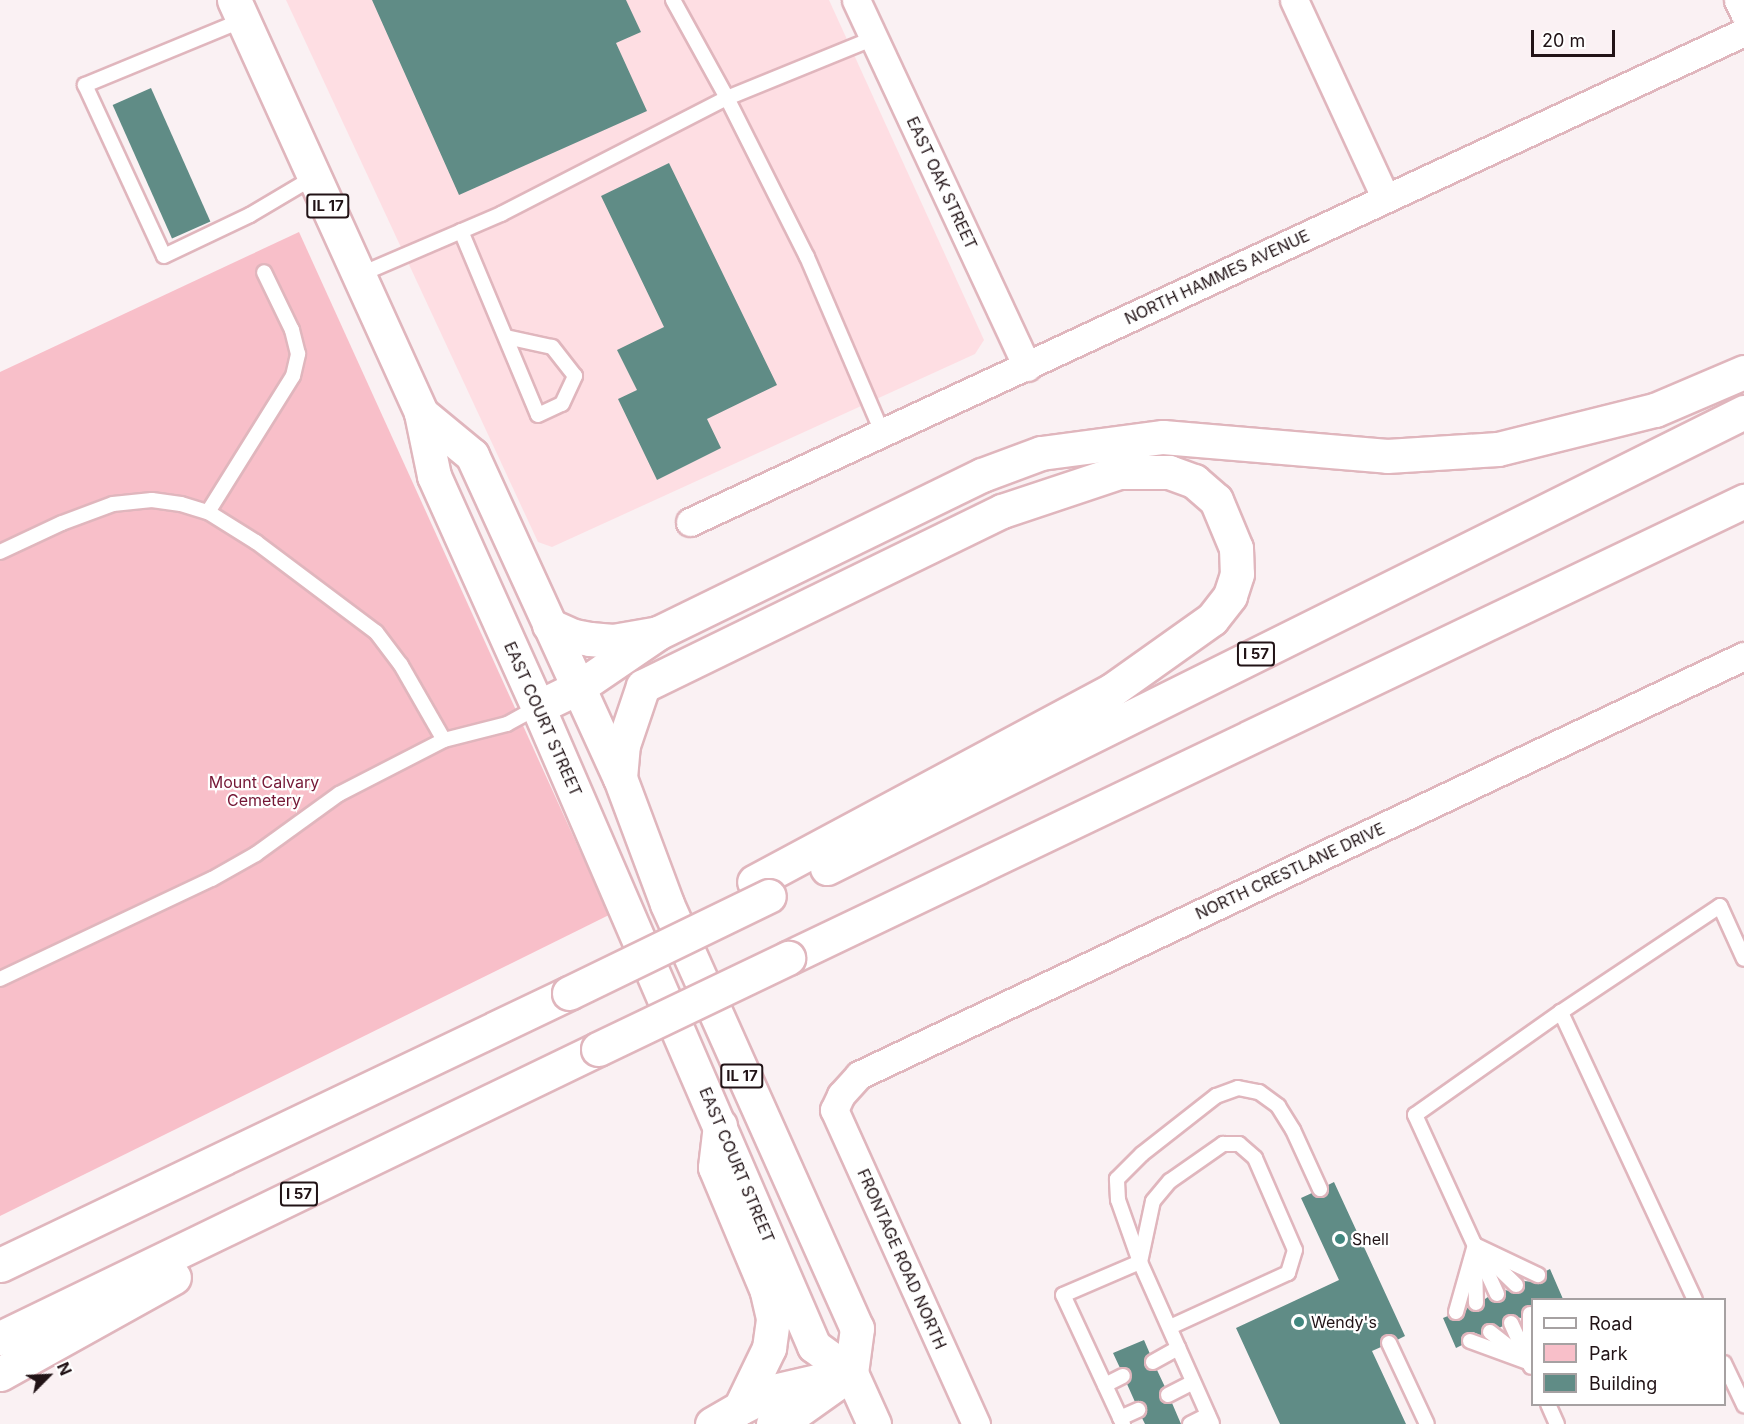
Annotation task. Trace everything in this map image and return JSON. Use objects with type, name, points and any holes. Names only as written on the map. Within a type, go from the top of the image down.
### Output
[{"type":"main road","name":"EAST COURT STREET","points":[[239,10],[421,413],[434,476],[538,707],[814,1346],[851,1373],[874,1424]]},
{"type":"main road","points":[[538,707],[579,687],[658,633],[982,475],[1041,453],[1163,437],[1387,456],[1498,449],[1655,410],[1744,372]]},
{"type":"main road","name":"I 57","points":[[761,889],[1744,412]]},
{"type":"main road","name":"IL 17","points":[[421,413],[472,455],[620,778],[667,904],[857,1328],[851,1373]]},
{"type":"main road","points":[[0,1265],[613,971],[1112,690],[1212,619],[1230,596],[1237,574],[1236,548],[1216,500],[1194,481],[1169,472],[1119,472],[1002,511],[643,686],[579,687]]},
{"type":"main road","name":"I 57","points":[[0,1338],[478,1109],[598,1049],[1744,501]]},
{"type":"main road","points":[[549,625],[574,636],[613,641],[658,633]]},
{"type":"main road","points":[[620,778],[623,745],[643,686]]},
{"type":"main road","points":[[0,1374],[478,1109]]},
{"type":"main road","points":[[720,1125],[715,1167],[767,1291],[773,1318],[769,1348],[740,1408]]},
{"type":"main road","points":[[711,1424],[773,1391],[851,1373]]},
{"type":"main road","points":[[773,1424],[789,1417],[851,1373]]},
{"type":"street","name":"EAST OAK STREET","points":[[856,0],[1027,367]]},
{"type":"street","points":[[1294,0],[1385,197]]},
{"type":"street","points":[[1738,0],[1744,13]]},
{"type":"street","name":"NORTH HAMMES AVENUE","points":[[690,522],[1744,32]]},
{"type":"street","name":"NORTH CRESTLANE DRIVE","points":[[841,1095],[859,1075],[1744,656]]},
{"type":"street","name":"FRONTAGE ROAD NORTH","points":[[841,1095],[834,1110],[976,1424]]},
{"type":"lane","points":[[673,0],[727,99],[807,256],[883,434]]},
{"type":"lane","points":[[239,10],[85,85],[164,256],[250,215],[314,177]]},
{"type":"lane","points":[[359,275],[501,214],[727,99],[874,38]]},
{"type":"lane","points":[[461,231],[538,415],[561,404],[575,376],[552,347],[506,337]]},
{"type":"lane","points":[[208,512],[293,376],[298,354],[292,330],[264,272]]},
{"type":"lane","points":[[0,552],[62,523],[113,504],[152,500],[208,512],[256,542],[376,632],[401,665],[444,740]]},
{"type":"lane","points":[[0,979],[212,879],[256,854],[339,794],[444,740],[507,724],[538,707]]},
{"type":"lane","points":[[1497,1294],[1415,1114],[1561,1012],[1720,906],[1744,959]]},
{"type":"lane","points":[[1561,1012],[1695,1298]]},
{"type":"lane","points":[[1190,1424],[1210,1419],[1140,1262],[1118,1200],[1117,1179],[1142,1154],[1216,1096],[1238,1088],[1258,1092],[1278,1106],[1293,1130],[1320,1189]]},
{"type":"lane","points":[[1140,1262],[1153,1201],[1170,1181],[1223,1144],[1239,1144],[1255,1158],[1295,1250],[1288,1273],[1170,1327]]},
{"type":"lane","points":[[1475,1245],[1538,1275]]},
{"type":"lane","points":[[1475,1245],[1516,1285]]},
{"type":"lane","points":[[1475,1245],[1476,1303]]},
{"type":"lane","points":[[1456,1312],[1475,1245]]},
{"type":"lane","points":[[1138,1410],[1121,1421],[1064,1295],[1140,1262]]},
{"type":"lane","points":[[1530,1314],[1531,1338]]},
{"type":"lane","points":[[1511,1323],[1531,1361]]},
{"type":"lane","points":[[1490,1332],[1531,1362]]},
{"type":"lane","points":[[1470,1341],[1531,1363]]},
{"type":"lane","points":[[1389,1343],[1427,1424]]},
{"type":"lane","points":[[1154,1362],[1178,1348]]},
{"type":"lane","points":[[1726,1365],[1744,1405]]},
{"type":"lane","points":[[1104,1385],[1123,1376]]},
{"type":"lane","points":[[1168,1395],[1193,1382]]},
{"type":"lane","points":[[1549,1406],[1557,1424]]},
{"type":"shaded area","points":[[286,0],[829,0],[984,340],[975,354],[552,547],[538,542]]},
{"type":"green space","name":"Mount Calvary Cemetery","points":[[299,232],[609,915],[0,1216],[0,372]]},
{"type":"building","points":[[372,0],[626,0],[641,32],[616,43],[647,111],[459,195]]},
{"type":"building","points":[[151,88],[210,221],[172,238],[113,105]]},
{"type":"building","points":[[669,163],[777,385],[707,419],[721,448],[657,480],[618,399],[637,390],[617,350],[664,327],[601,196]]},
{"type":"building","points":[[1334,1182],[1405,1336],[1397,1340],[1394,1335],[1386,1335],[1381,1338],[1381,1347],[1372,1351],[1406,1424],[1280,1424],[1236,1328],[1339,1280],[1301,1198],[1312,1193],[1319,1198],[1324,1197],[1329,1190],[1328,1185]]},
{"type":"building","points":[[1550,1269],[1563,1298],[1531,1298],[1531,1307],[1523,1309],[1521,1318],[1507,1315],[1502,1322],[1503,1326],[1499,1328],[1492,1323],[1486,1324],[1481,1330],[1482,1336],[1473,1332],[1465,1334],[1461,1338],[1462,1345],[1456,1348],[1443,1318],[1448,1316],[1459,1321],[1468,1307],[1472,1311],[1480,1311],[1488,1297],[1492,1302],[1500,1302],[1505,1299],[1505,1290],[1519,1293],[1525,1288],[1524,1281],[1543,1283],[1546,1271]]},
{"type":"building","points":[[1144,1340],[1150,1354],[1145,1358],[1145,1366],[1149,1370],[1157,1370],[1165,1387],[1160,1391],[1160,1399],[1164,1403],[1172,1403],[1181,1424],[1145,1424],[1142,1418],[1147,1412],[1146,1406],[1140,1401],[1135,1402],[1127,1384],[1131,1380],[1131,1373],[1127,1368],[1120,1368],[1113,1353]]},
{"type":"place","name":"Shell","points":[[1340,1239]]},
{"type":"place","name":"Wendy's","points":[[1299,1322]]}]
